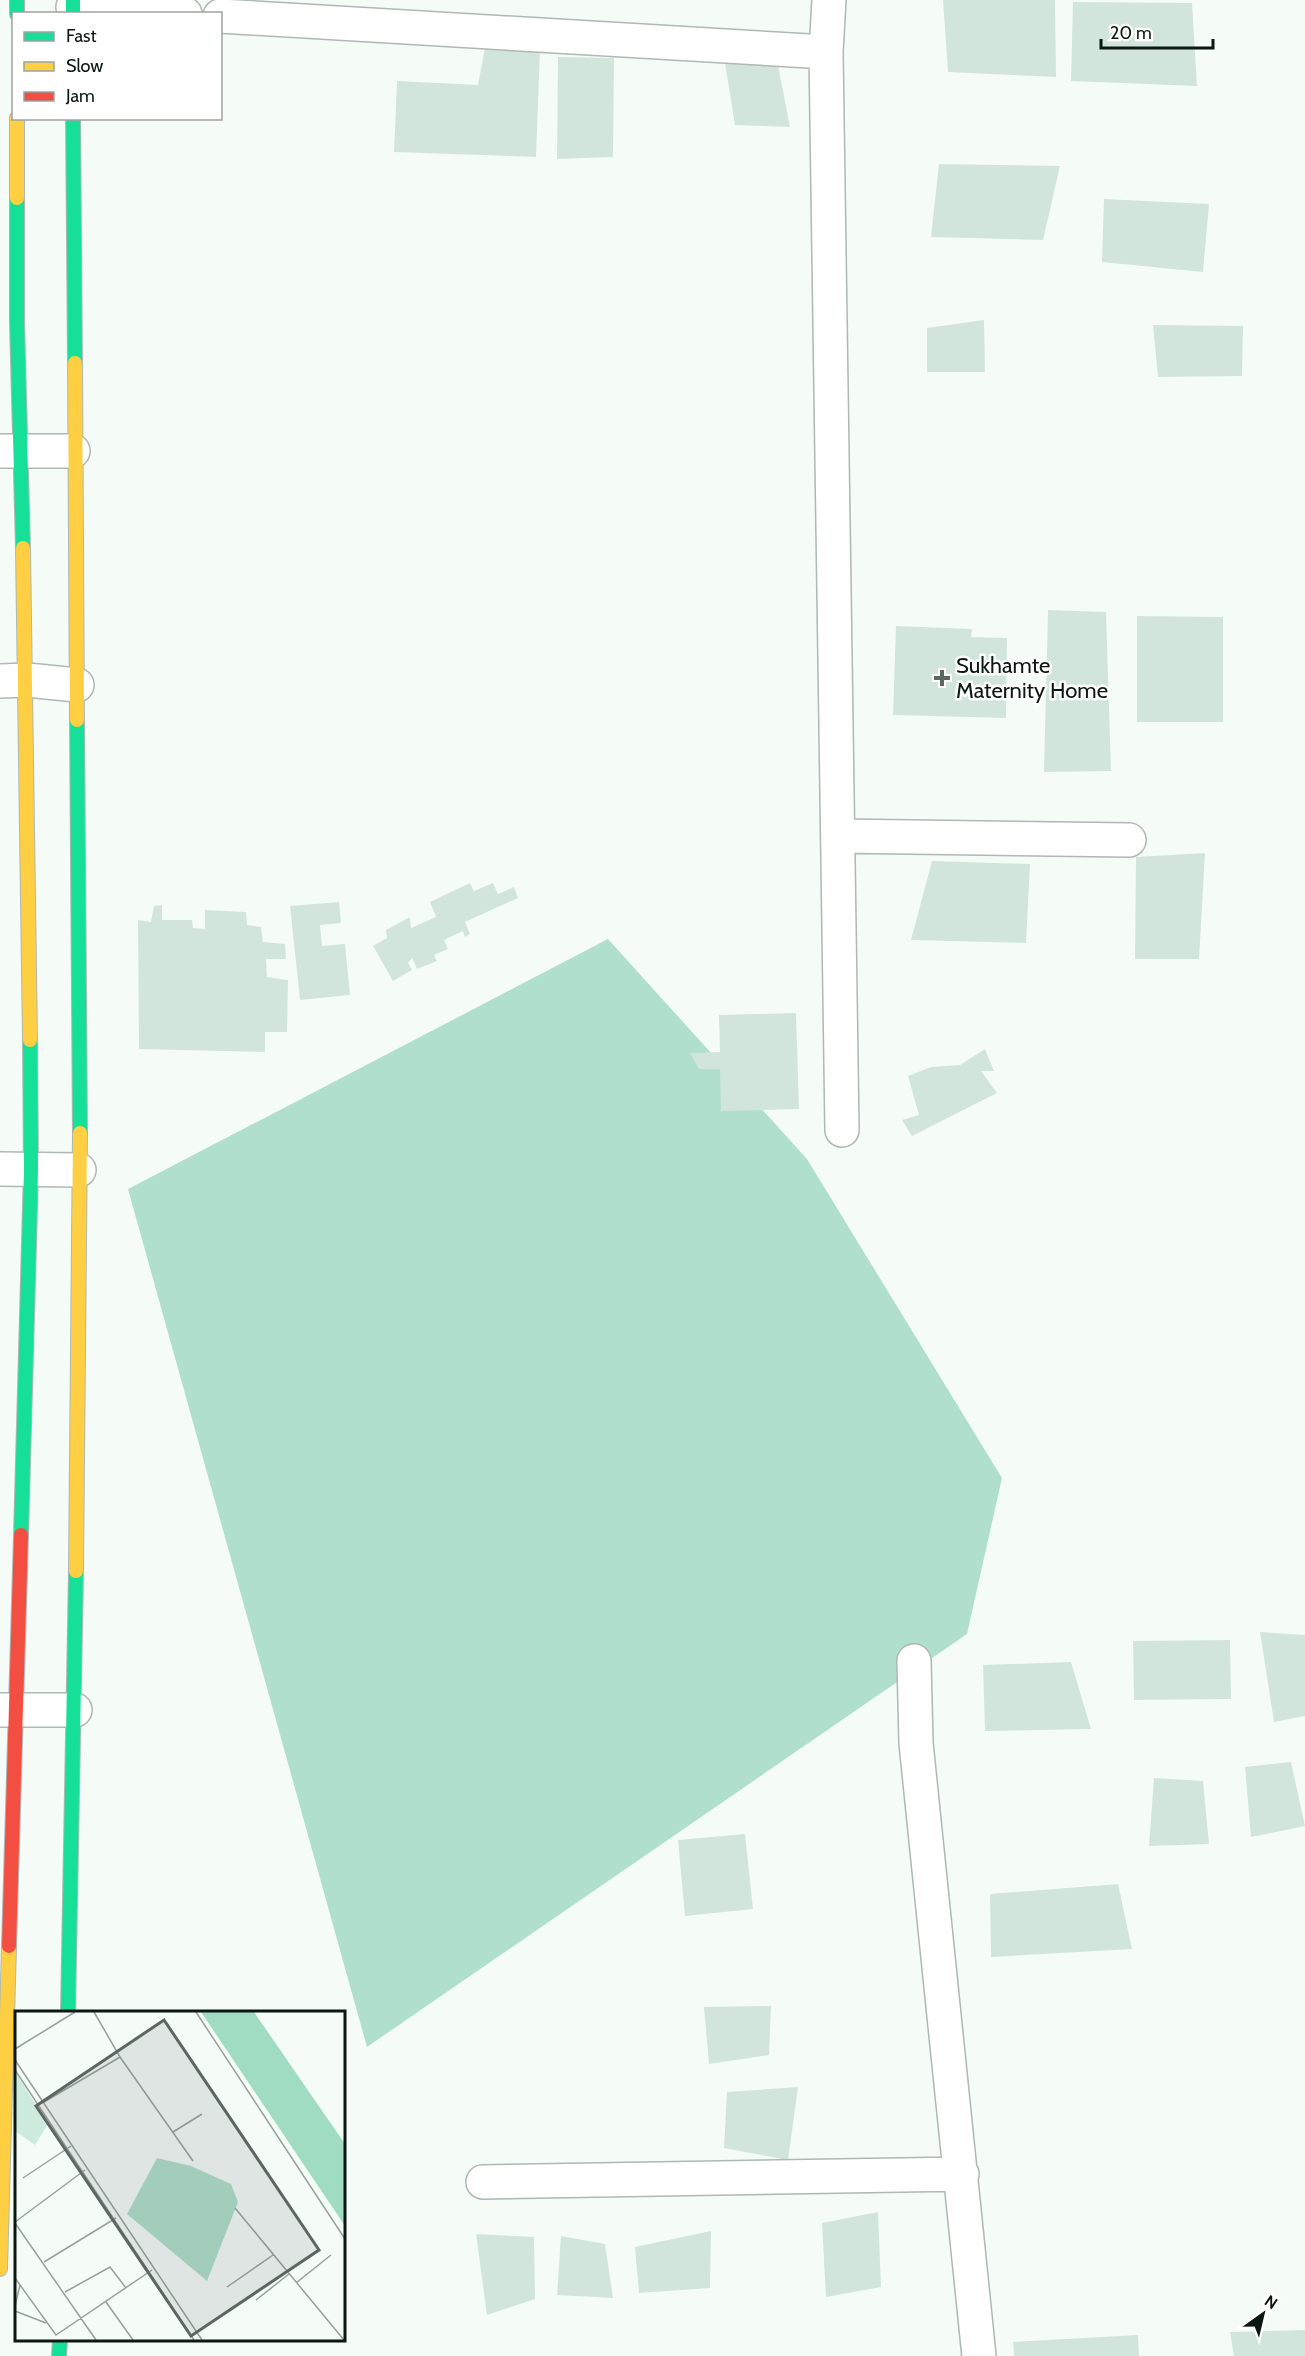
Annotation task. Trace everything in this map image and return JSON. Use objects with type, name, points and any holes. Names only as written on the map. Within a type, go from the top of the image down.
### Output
[{"type":"main road","points":[[0,2269],[16,1169],[10,451],[17,120]]},
{"type":"main road","points":[[68,2011],[75,1710],[79,1170],[77,685],[73,451],[73,120]]},
{"type":"street","points":[[829,0],[826,52],[842,1130]]},
{"type":"street","points":[[73,7],[153,12]]},
{"type":"street","points":[[222,16],[826,52]]},
{"type":"street","points":[[10,451],[73,451]]},
{"type":"street","points":[[13,680],[77,685]]},
{"type":"street","points":[[838,836],[1128,840]]},
{"type":"street","points":[[16,1169],[79,1170]]},
{"type":"street","points":[[914,1661],[916,1743],[979,2356]]},
{"type":"street","points":[[8,1710],[75,1710]]},
{"type":"street","points":[[483,2181],[962,2174]]},
{"type":"green space","points":[[608,939],[807,1159],[1002,1478],[967,1634],[367,2047],[128,1189]]},
{"type":"building","points":[[943,0],[1055,0],[1056,77],[948,72]]},
{"type":"building","points":[[1073,2],[1192,3],[1197,86],[1071,81]]},
{"type":"building","points":[[485,48],[540,50],[536,157],[394,152],[397,81],[478,85]]},
{"type":"building","points":[[558,57],[614,58],[613,157],[557,159]]},
{"type":"building","points":[[725,63],[778,65],[790,127],[735,125]]},
{"type":"building","points":[[939,164],[1060,166],[1043,240],[931,237]]},
{"type":"building","points":[[1104,199],[1209,204],[1203,272],[1102,262]]},
{"type":"building","points":[[984,320],[985,372],[927,372],[927,328]]},
{"type":"building","points":[[1153,325],[1243,326],[1242,376],[1158,377]]},
{"type":"building","points":[[1048,610],[1106,612],[1111,771],[1044,772]]},
{"type":"building","points":[[1137,616],[1223,617],[1223,722],[1137,722]]},
{"type":"building","points":[[896,626],[972,629],[971,637],[1007,638],[1006,718],[893,715]]},
{"type":"building","points":[[1205,853],[1199,959],[1135,959],[1136,857]]},
{"type":"building","points":[[932,861],[1030,864],[1026,943],[911,940]]},
{"type":"building","points":[[470,883],[474,891],[493,883],[498,894],[514,887],[518,898],[465,922],[470,934],[465,937],[463,931],[444,940],[448,949],[434,955],[437,961],[417,969],[412,958],[408,963],[412,970],[393,981],[373,946],[387,938],[386,930],[410,917],[411,928],[436,917],[430,902]]},
{"type":"building","points":[[339,902],[341,923],[320,925],[322,946],[345,944],[350,995],[300,1000],[290,906]]},
{"type":"building","points":[[162,905],[162,920],[192,920],[193,928],[205,929],[205,910],[246,912],[247,925],[261,927],[263,942],[285,944],[286,959],[266,959],[267,977],[288,980],[287,1032],[265,1032],[265,1052],[139,1049],[138,920],[151,922],[154,906]]},
{"type":"building","points":[[796,1013],[799,1109],[721,1111],[720,1069],[699,1069],[690,1053],[720,1052],[719,1015]]},
{"type":"building","points":[[985,1049],[994,1071],[981,1071],[997,1093],[912,1136],[902,1120],[919,1115],[908,1076],[931,1067],[960,1065]]},
{"type":"building","points":[[1260,1632],[1305,1635],[1305,1716],[1274,1722]]},
{"type":"building","points":[[1230,1640],[1231,1699],[1134,1700],[1133,1641]]},
{"type":"building","points":[[1071,1662],[1091,1729],[985,1731],[983,1665]]},
{"type":"building","points":[[1291,1762],[1305,1826],[1251,1837],[1245,1767]]},
{"type":"building","points":[[1154,1778],[1203,1781],[1209,1844],[1149,1846]]},
{"type":"building","points":[[745,1834],[753,1909],[685,1916],[678,1840]]},
{"type":"building","points":[[1118,1884],[1132,1949],[991,1957],[990,1894]]},
{"type":"building","points":[[771,2006],[769,2055],[709,2064],[704,2007]]},
{"type":"building","points":[[798,2087],[788,2160],[724,2148],[727,2092]]},
{"type":"building","points":[[878,2212],[881,2287],[826,2297],[822,2223]]},
{"type":"building","points":[[711,2231],[710,2288],[639,2293],[635,2247]]},
{"type":"building","points":[[476,2234],[534,2237],[535,2299],[487,2315]]},
{"type":"building","points":[[561,2236],[605,2244],[613,2298],[557,2295]]},
{"type":"building","points":[[1305,2330],[1305,2356],[1234,2356],[1230,2332]]},
{"type":"building","points":[[1138,2335],[1139,2356],[1014,2356],[1013,2342]]},
{"type":"traffic: fast","points":[[17,0],[17,12]]},
{"type":"traffic: fast","points":[[73,0],[73,12]]},
{"type":"traffic: fast","points":[[73,120],[75,363]]},
{"type":"traffic: fast","points":[[17,198],[17,322],[23,548]]},
{"type":"traffic: fast","points":[[77,720],[80,1133]]},
{"type":"traffic: fast","points":[[21,1535],[31,1170],[30,1040]]},
{"type":"traffic: fast","points":[[68,2011],[76,1571]]},
{"type":"traffic: fast","points":[[59,2356],[60,2341]]},
{"type":"traffic: slow","points":[[17,120],[17,198]]},
{"type":"traffic: slow","points":[[75,363],[77,720]]},
{"type":"traffic: slow","points":[[23,548],[30,1040]]},
{"type":"traffic: slow","points":[[76,1571],[80,1133]]},
{"type":"traffic: slow","points":[[0,2269],[9,1946]]},
{"type":"traffic: jam","points":[[9,1946],[21,1535]]},
{"type":"place","name":"Sukhamte Maternity Home","points":[[942,678]]}]
